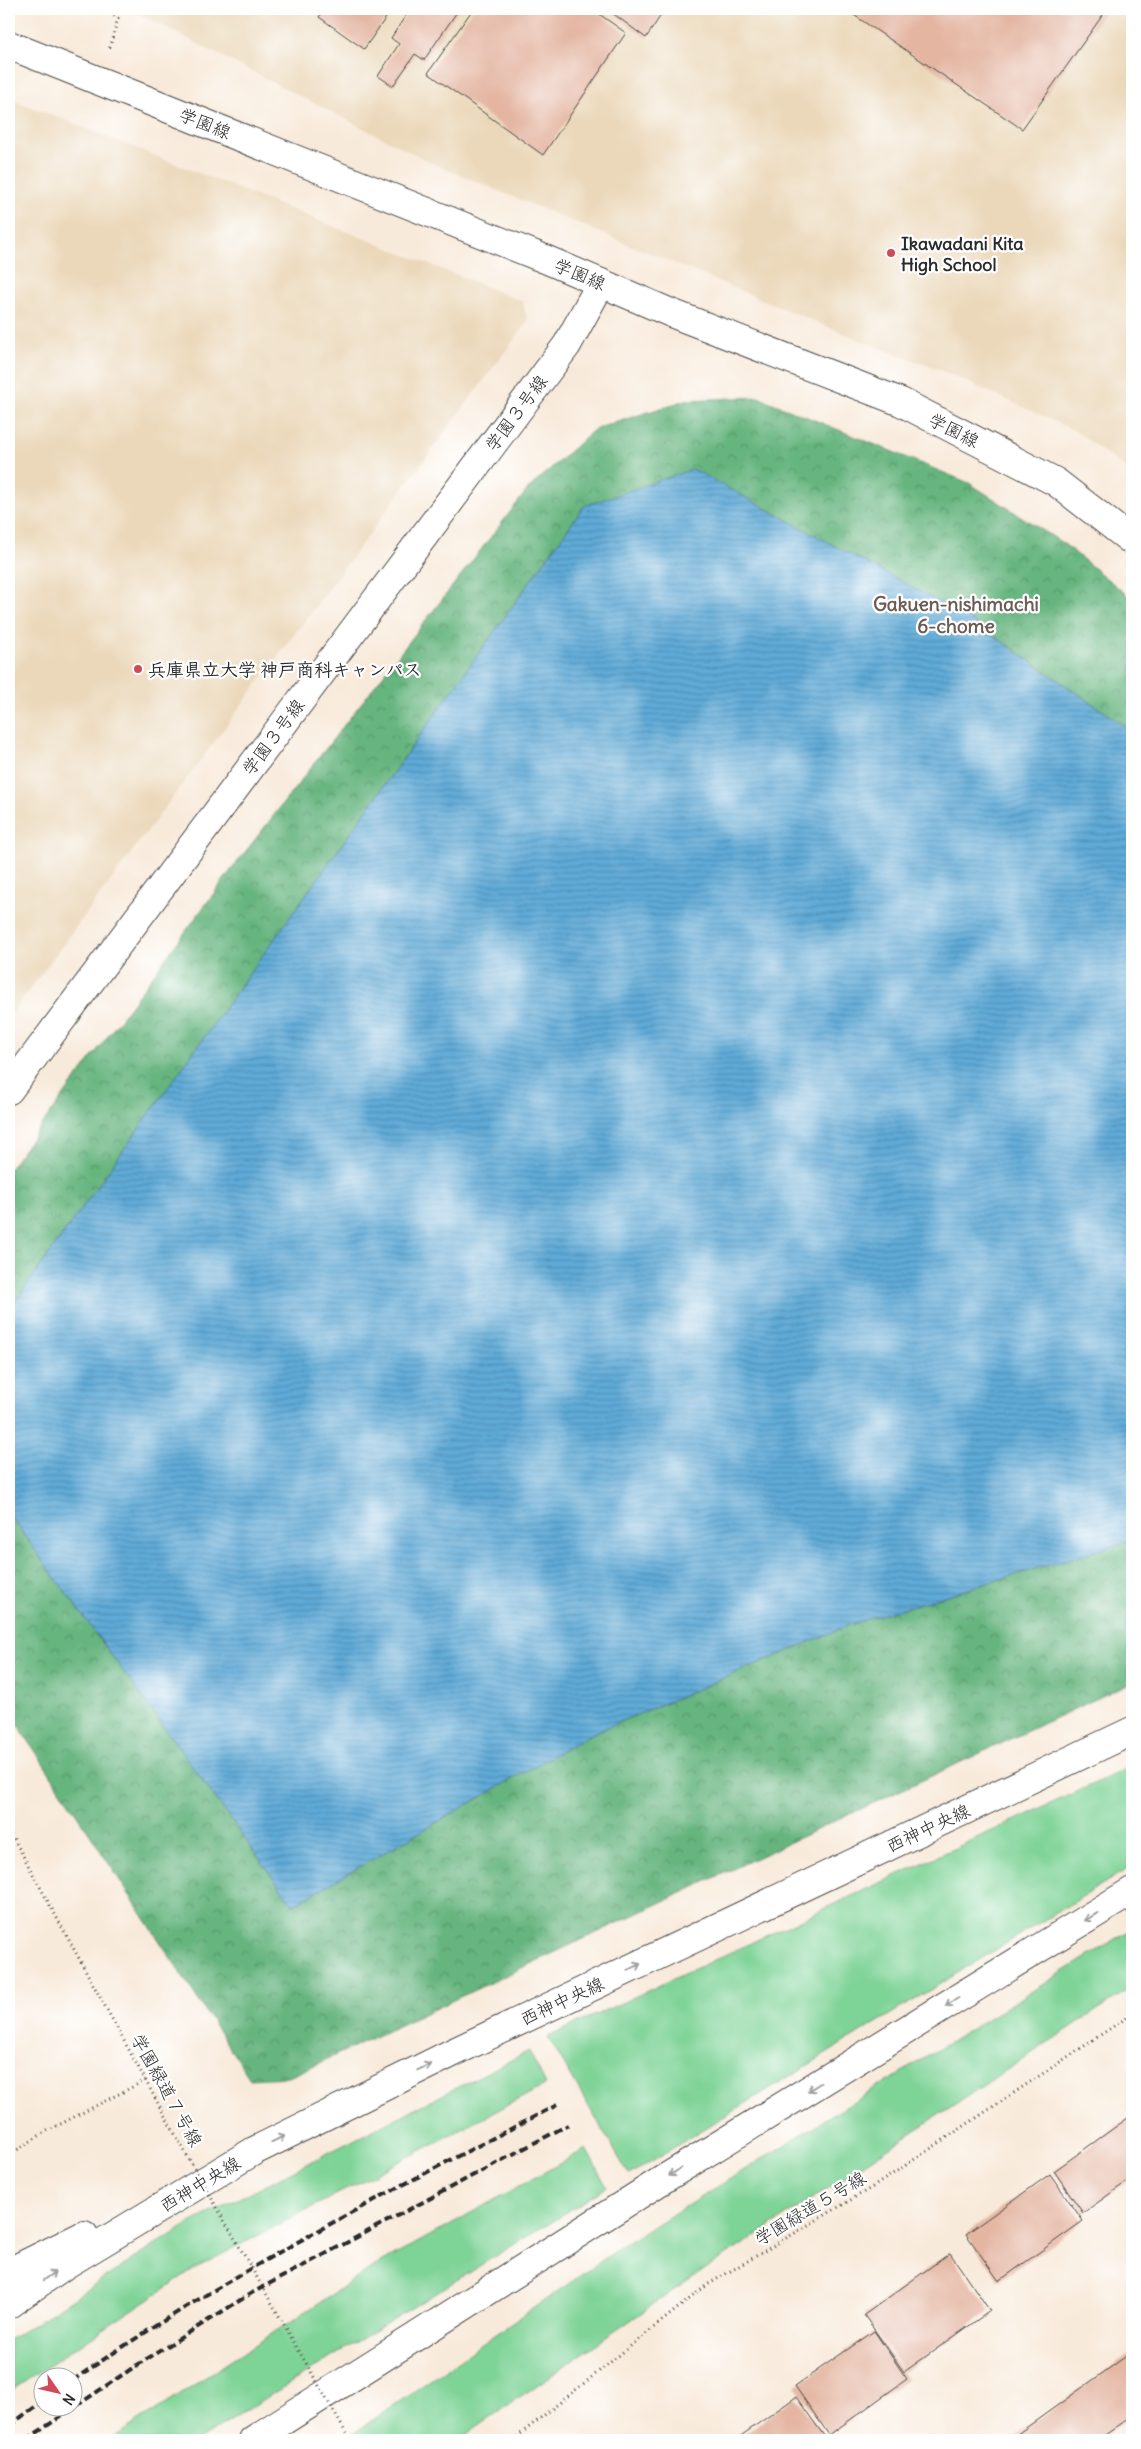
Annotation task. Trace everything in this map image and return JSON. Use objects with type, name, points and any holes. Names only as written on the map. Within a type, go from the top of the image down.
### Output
[{"type":"street","name":"学園線","points":[[9,45],[601,283],[670,313],[901,402],[1056,482],[1132,541]]},
{"type":"street","name":"学園３号線","points":[[9,1090],[567,345],[601,283]]},
{"type":"street","name":"西神中央線","points":[[9,2304],[65,2265],[254,2151],[452,2053],[1132,1731]]},
{"type":"street","points":[[253,2440],[659,2182],[1132,1892]]},
{"type":"street","points":[[9,2272],[254,2151]]},
{"type":"street","points":[[286,2440],[391,2353]]},
{"type":"path","points":[[99,81],[118,18],[100,9]]},
{"type":"path","name":"学園緑道７号線","points":[[9,1830],[172,2129],[350,2440]]},
{"type":"path","name":"学園緑道５号線","points":[[514,2440],[707,2285],[876,2185],[1132,2014]]},
{"type":"path","points":[[9,2155],[45,2132],[146,2080]]},
{"type":"shaded area","name":"Ikawadani Kita High School","points":[[129,9],[1132,9],[1132,473],[1074,430],[945,372],[865,342],[436,165]]},
{"type":"shaded area","name":"兵庫県立大学 神戸商科キャンパス","points":[[9,98],[522,301],[528,321],[9,1017]]},
{"type":"green space","points":[[758,397],[969,483],[1064,544],[1132,599],[1132,731],[965,616],[584,506],[9,1310],[9,1169],[232,869],[529,488],[595,429],[686,400]]},
{"type":"green space","points":[[9,1514],[293,1905],[589,1735],[854,1623],[1132,1540],[1132,1682],[289,2077],[250,2079],[9,1711]]},
{"type":"green space","points":[[1132,1766],[1132,1866],[629,2175],[548,2037]]},
{"type":"green space","points":[[1132,1929],[1132,1987],[680,2286],[458,2440],[344,2440],[627,2243]]},
{"type":"green space","points":[[529,2051],[546,2085],[192,2270],[48,2366],[32,2366],[32,2377],[9,2392],[9,2340],[188,2224]]},
{"type":"green space","points":[[586,2149],[607,2187],[198,2440],[110,2440],[372,2268]]},
{"type":"water","points":[[693,469],[965,616],[1132,731],[1132,1540],[854,1623],[589,1735],[293,1905],[9,1514],[9,1310],[584,506]]},
{"type":"building","points":[[324,9],[392,9],[364,49],[319,17]]},
{"type":"building","points":[[410,9],[459,9],[424,60],[415,54],[393,86],[378,76],[399,44],[391,38]]},
{"type":"building","points":[[473,9],[592,9],[626,33],[543,155],[428,73]]},
{"type":"building","points":[[607,9],[665,9],[646,38]]},
{"type":"building","points":[[845,9],[1107,9],[1022,129]]},
{"type":"building","points":[[1132,2115],[1132,2178],[1083,2213],[1054,2171]]},
{"type":"building","points":[[1050,2174],[1083,2221],[999,2281],[966,2234]]},
{"type":"building","points":[[950,2253],[990,2311],[904,2372],[864,2315]]},
{"type":"building","points":[[874,2331],[907,2379],[829,2435],[795,2386]]},
{"type":"building","points":[[1132,2352],[1132,2416],[1098,2440],[1009,2440]]},
{"type":"building","points":[[796,2397],[827,2440],[735,2440]]},
{"type":"railway","points":[[82,2374],[189,2305],[310,2235],[557,2105]]},
{"type":"railway","points":[[26,2440],[131,2369],[250,2294],[568,2125]]},
{"type":"railway","points":[[9,2426],[32,2409]]},
{"type":"place","name":"Ikawadani Kita High School","points":[[891,253]]},
{"type":"place","name":"兵庫県立大学 神戸商科キャンパス","points":[[138,669]]},
{"type":"district","name":"Gakuen-nishimachi 6-chome","points":[[956,615]]}]
